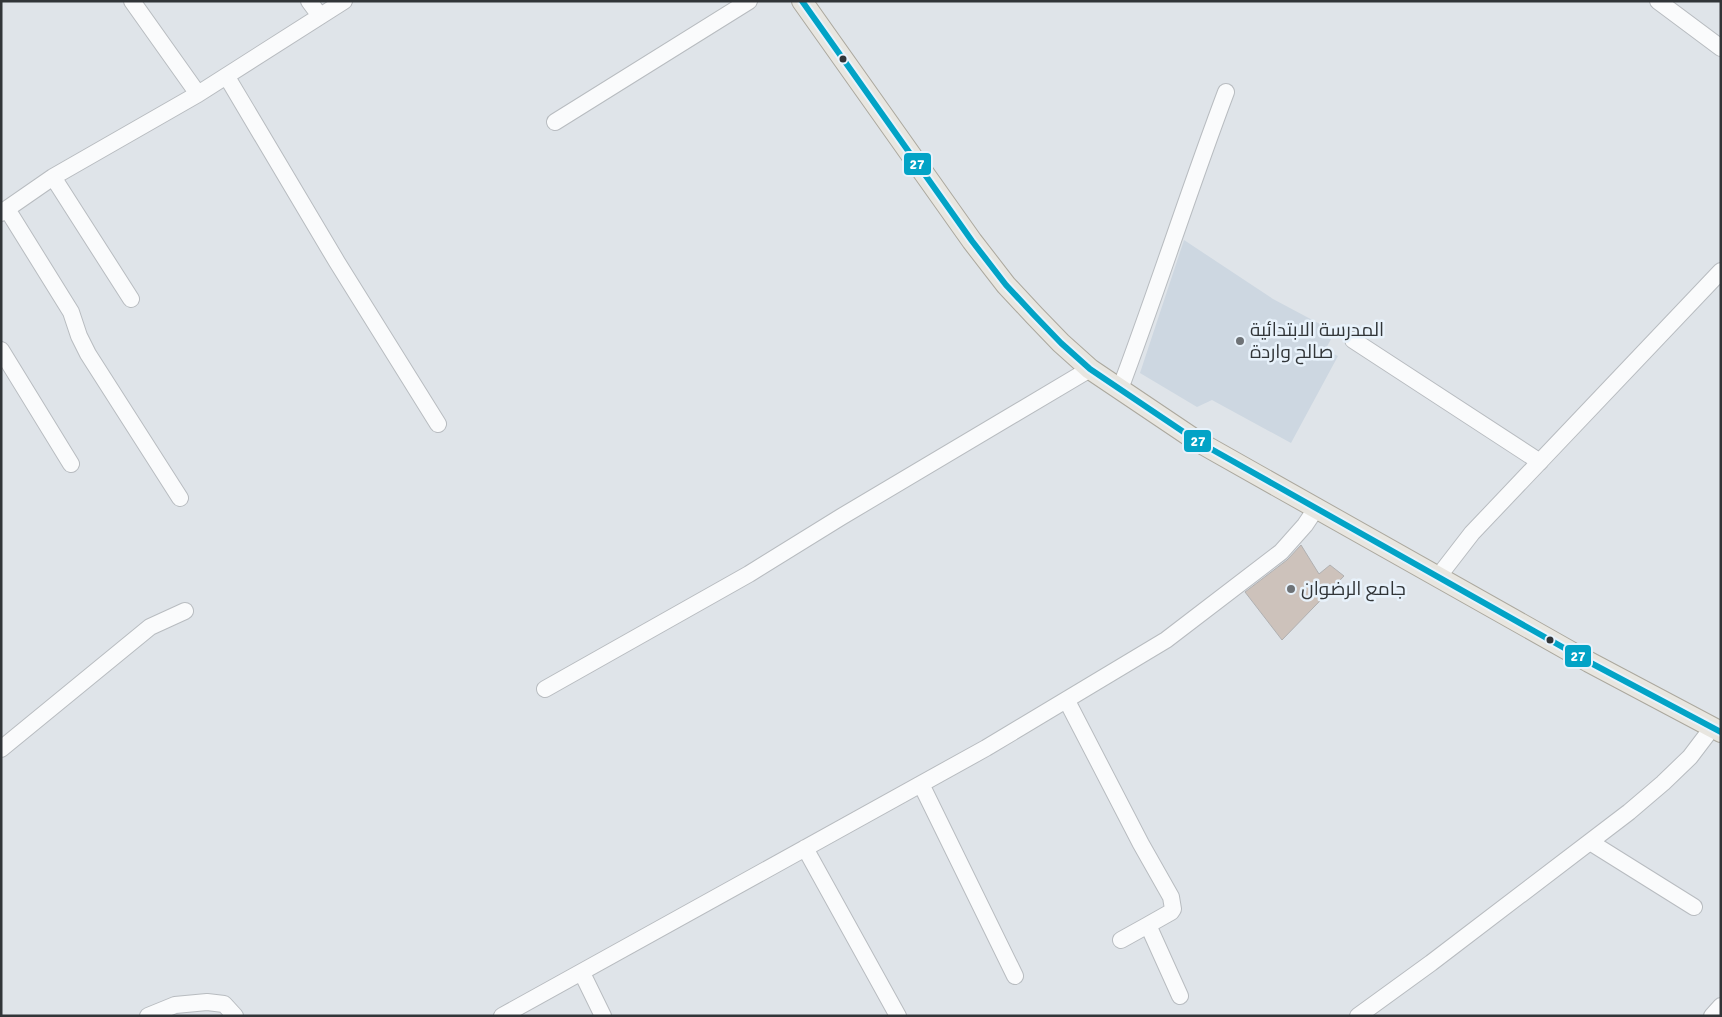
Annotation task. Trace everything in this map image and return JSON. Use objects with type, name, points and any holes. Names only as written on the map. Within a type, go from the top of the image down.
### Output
[{"type":"main road","points":[[802,1],[972,241],[1006,285],[1061,343],[1090,369],[1198,441],[1589,662],[1716,730]]},
{"type":"street","points":[[132,1],[198,94]]},
{"type":"street","points":[[309,1],[320,16]]},
{"type":"street","points":[[180,498],[88,354],[79,336],[71,312],[4,211],[53,177],[227,77],[344,1]]},
{"type":"street","points":[[556,122],[749,1]]},
{"type":"street","points":[[1658,1],[1721,48]]},
{"type":"street","points":[[227,77],[337,262],[438,424]]},
{"type":"street","points":[[1120,389],[1152,304],[1170,245],[1226,92]]},
{"type":"street","points":[[53,177],[131,299]]},
{"type":"street","points":[[1438,577],[1472,533],[1721,271]]},
{"type":"street","points":[[1353,340],[1540,462]]},
{"type":"street","points":[[1,350],[71,464]]},
{"type":"street","points":[[545,689],[749,574],[1090,369]]},
{"type":"street","points":[[502,1016],[921,784],[1066,701],[1112,671],[1166,640],[1281,552],[1305,525],[1316,508]]},
{"type":"street","points":[[1,749],[150,627],[184,611]]},
{"type":"street","points":[[1066,701],[1171,897],[1173,909],[1170,912],[1121,940]]},
{"type":"street","points":[[1358,1016],[1590,842],[1663,783],[1716,730]]},
{"type":"street","points":[[921,784],[1015,976]]},
{"type":"street","points":[[1590,842],[1694,908]]},
{"type":"street","points":[[805,848],[898,1016]]},
{"type":"street","points":[[1148,925],[1180,996]]},
{"type":"street","points":[[582,973],[602,1016]]},
{"type":"street","points":[[148,1016],[175,1005],[207,1002],[224,1004],[236,1016]]},
{"type":"street","points":[[1712,1016],[1721,1006]]},
{"type":"shaded area","name":"المدرسة الابتدائية صالح واردة","points":[[1184,240],[1273,299],[1335,332],[1325,350],[1338,356],[1291,443],[1212,400],[1197,407],[1140,373]]},
{"type":"building","points":[[1301,545],[1319,574],[1330,565],[1344,576],[1282,640],[1245,592],[1287,560]]},
{"type":"transit line","name":"27","points":[[802,1],[972,241],[1006,285],[1061,343],[1090,369],[1197,441],[1589,662],[1721,732]]},
{"type":"place","name":"المدرسة الابتدائية صالح واردة","points":[[1240,341]]},
{"type":"place","name":"جامع الرضوان","points":[[1291,589]]}]
